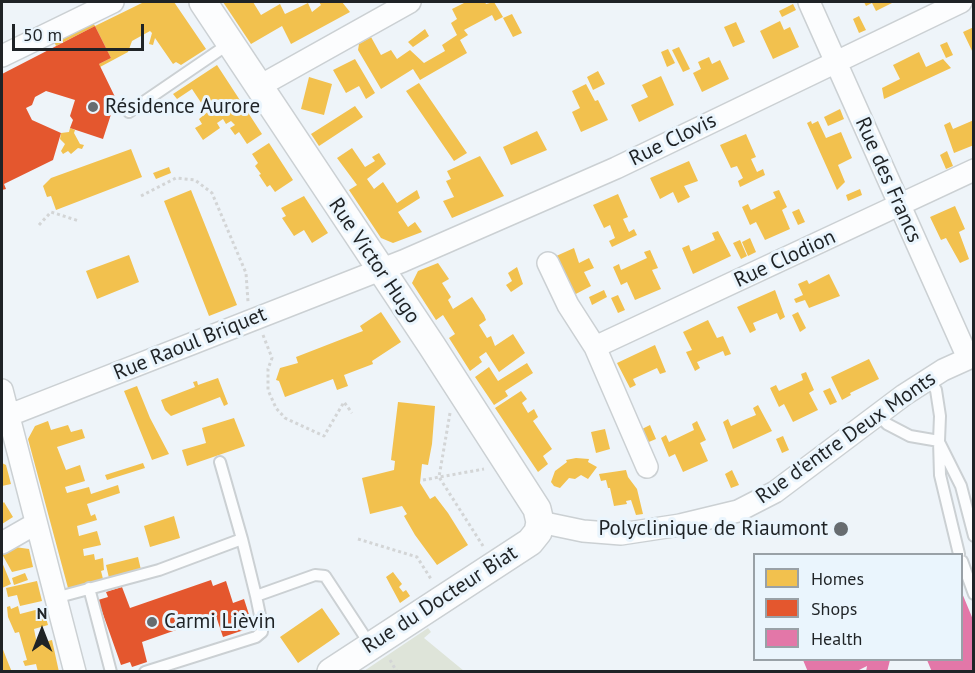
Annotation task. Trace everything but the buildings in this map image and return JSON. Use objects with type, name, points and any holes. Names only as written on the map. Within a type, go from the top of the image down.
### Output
[{"type":"street","points":[[2,56],[112,2]]},
{"type":"street","name":"Rue Victor Hugo","points":[[203,2],[537,509],[540,522]]},
{"type":"street","points":[[258,87],[410,2]]},
{"type":"street","name":"Rue des Francs","points":[[809,2],[898,204],[970,357]]},
{"type":"street","name":"Rue Clovis","points":[[380,270],[616,168],[961,2]]},
{"type":"street","name":"Rue Clodion","points":[[595,347],[974,170]]},
{"type":"street","points":[[548,263],[568,305],[595,347],[647,467]]},
{"type":"street","name":"Rue Raoul Briquet","points":[[5,417],[380,270]]},
{"type":"street","name":"Rue d'entre Deux Monts","points":[[540,522],[583,531],[621,534],[680,525],[738,511],[775,492],[878,414],[929,379],[970,357]]},
{"type":"street","points":[[2,390],[5,417],[75,672]]},
{"type":"street","name":"Rue du Docteur Biat","points":[[331,672],[530,542],[538,532],[540,522]]},
{"type":"street","points":[[2,543],[35,524]]},
{"type":"lane","points":[[129,112],[230,43]]},
{"type":"lane","points":[[929,379],[936,390],[940,416],[940,475],[949,522],[958,553]]},
{"type":"lane","points":[[878,414],[887,424],[910,436],[939,441]]},
{"type":"lane","points":[[939,441],[961,486],[974,536]]},
{"type":"lane","points":[[145,672],[256,637],[262,632],[242,539],[220,462]]},
{"type":"lane","points":[[55,598],[159,570],[242,539]]},
{"type":"lane","points":[[963,564],[974,594]]},
{"type":"lane","points":[[256,596],[315,575],[325,576],[371,646]]},
{"type":"lane","points":[[89,588],[111,672]]},
{"type":"path","points":[[39,225],[51,212],[79,221]]},
{"type":"path","points":[[459,389],[450,415],[439,477],[495,563]]},
{"type":"path","points":[[423,480],[486,469]]},
{"type":"path","points":[[358,539],[417,557],[443,597]]},
{"type":"shaded area","points":[[428,628],[431,632],[424,638],[464,671],[364,671]]},
{"type":"place","name":"Résidence Aurore","points":[[93,107]]},
{"type":"place","name":"Polyclinique de Riaumont","points":[[841,529]]},
{"type":"place","name":"Carmi Lièvin","points":[[152,622]]}]
